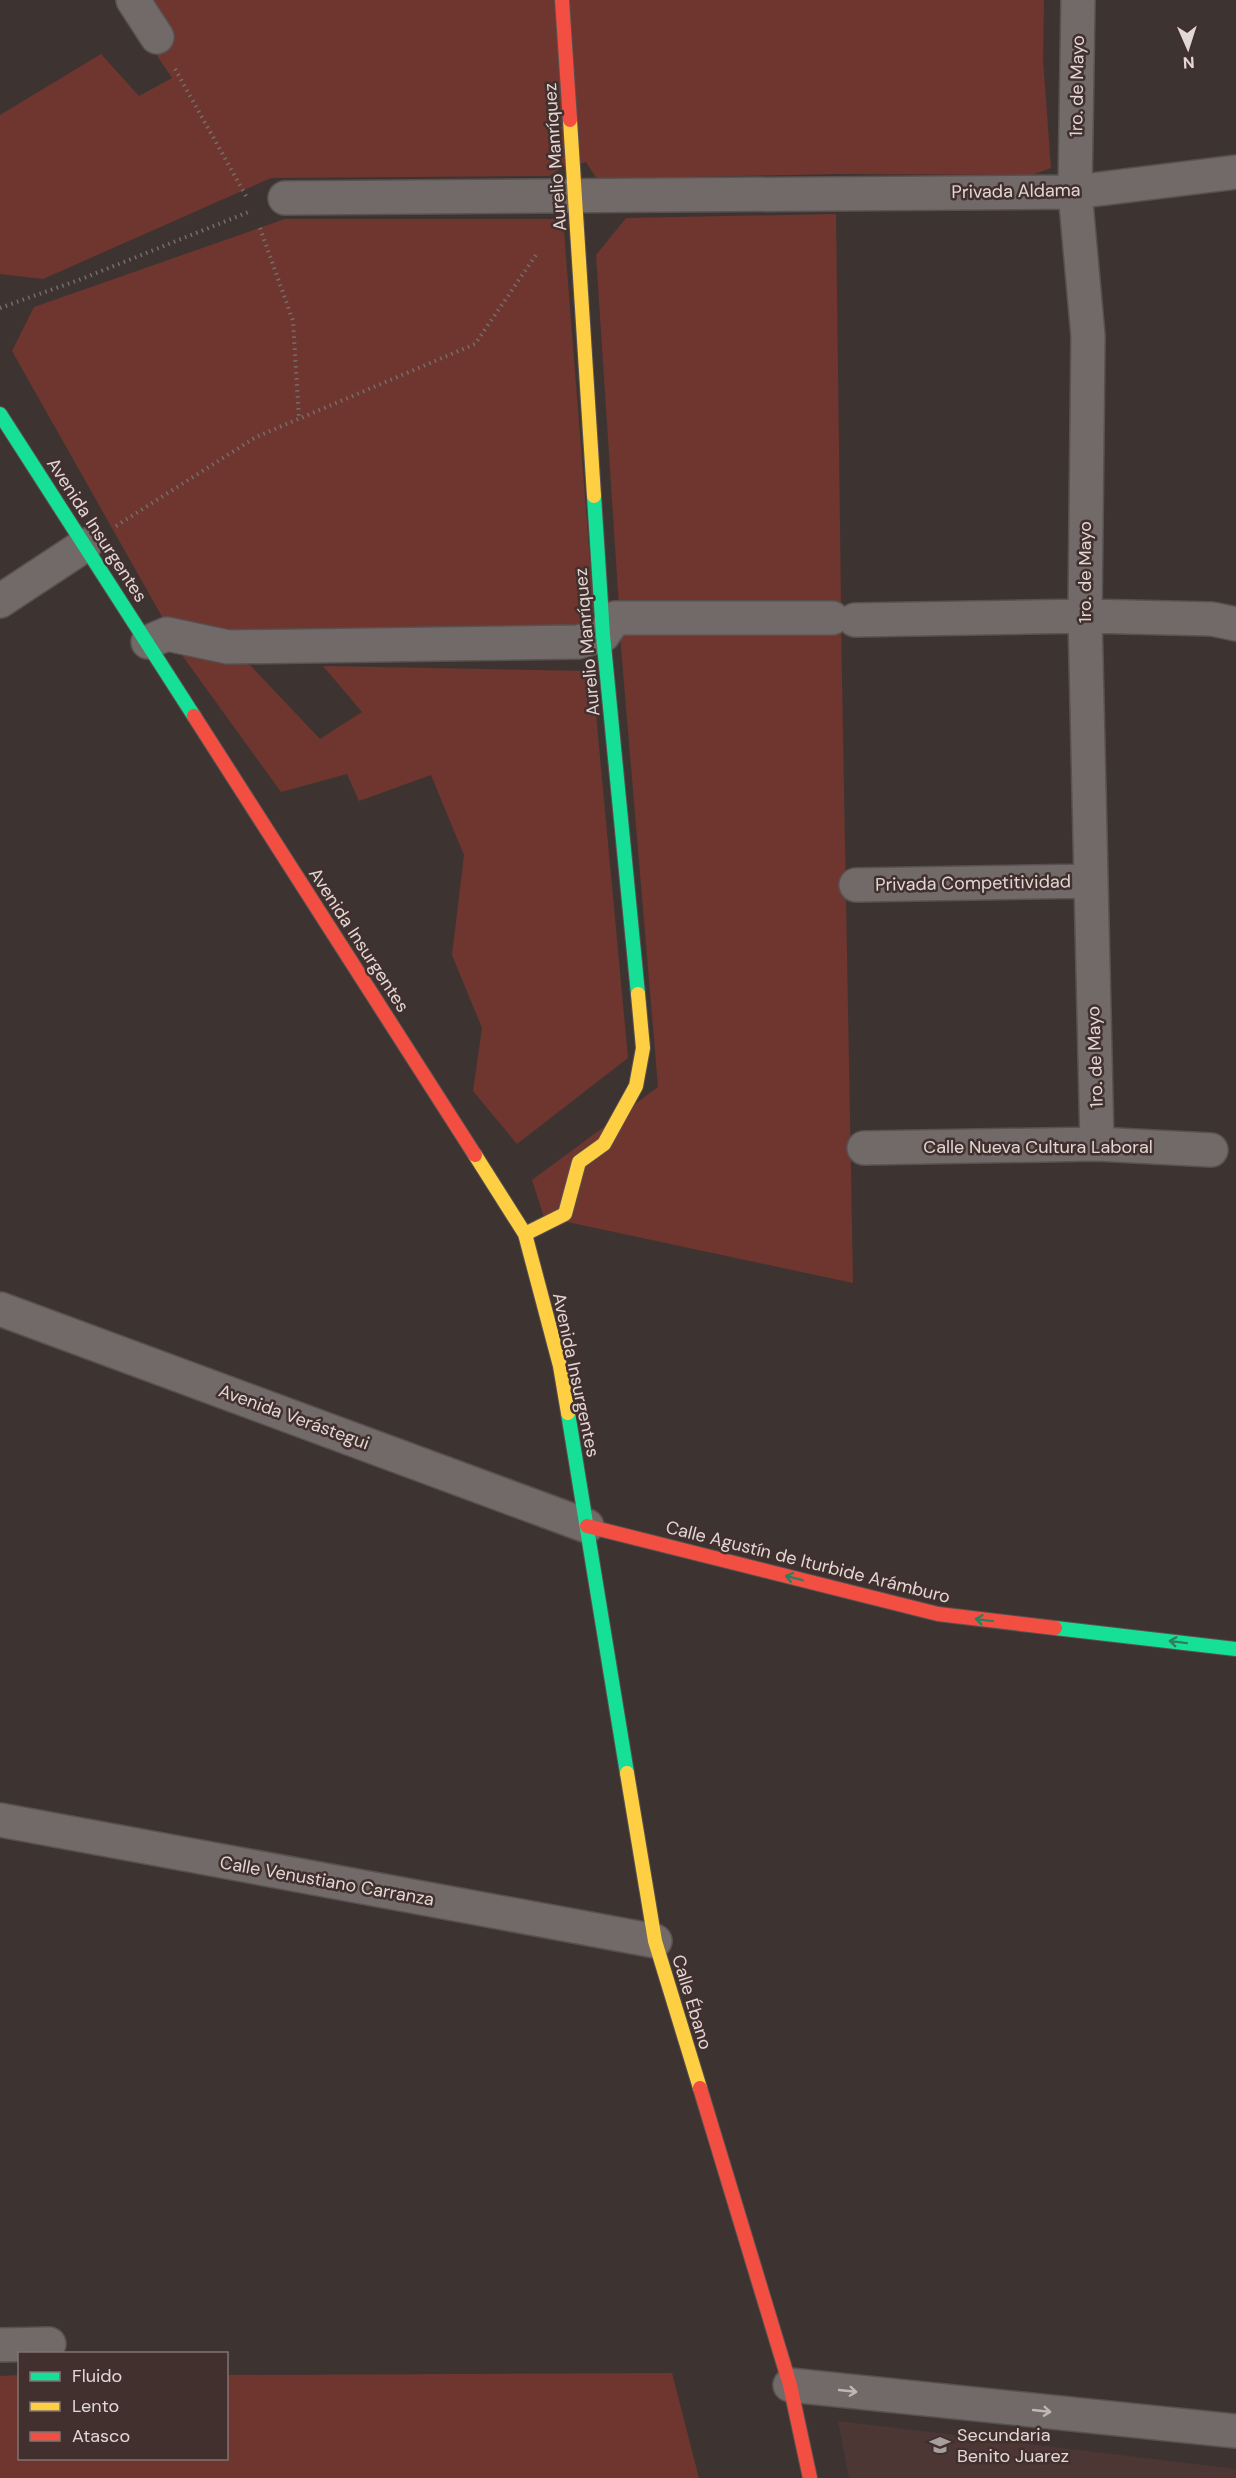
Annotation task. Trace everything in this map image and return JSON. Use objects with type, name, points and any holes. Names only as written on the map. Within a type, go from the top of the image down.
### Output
[{"type":"street","points":[[133,0],[157,37]]},
{"type":"street","name":"Aurelio Manríquez","points":[[525,1234],[565,1214],[579,1162],[604,1144],[636,1086],[643,1048],[603,635],[562,0]]},
{"type":"street","name":"1ro. de Mayo","points":[[1078,0],[1075,192],[1088,336],[1084,616],[1097,1144]]},
{"type":"street","name":"Privada Aldama","points":[[285,198],[1075,192],[1236,172]]},
{"type":"street","name":"Avenida Insurgentes","points":[[0,414],[525,1234],[560,1366],[588,1526]]},
{"type":"street","points":[[0,602],[85,545]]},
{"type":"street","points":[[148,642],[167,634],[228,647],[578,642],[603,635],[615,618],[844,619],[1084,616],[1224,621]]},
{"type":"street","name":"Privada Competitividad","points":[[856,885],[1090,881]]},
{"type":"street","name":"Calle Nueva Cultura Laboral","points":[[864,1148],[1097,1144],[1211,1150]]},
{"type":"street","name":"Avenida Verástegui","points":[[0,1309],[588,1526]]},
{"type":"street","name":"Calle Agustín de Iturbide Arámburo","points":[[588,1526],[938,1614],[1236,1649]]},
{"type":"street","name":"Calle Ébano","points":[[588,1526],[655,1941],[790,2385],[810,2478]]},
{"type":"street","name":"Calle Venustiano Carranza","points":[[0,1820],[655,1941]]},
{"type":"street","points":[[0,2344],[49,2344]]},
{"type":"street","points":[[790,2385],[1236,2431]]},
{"type":"path","points":[[157,37],[254,210],[293,321],[299,419]]},
{"type":"path","points":[[0,308],[79,280],[285,198]]},
{"type":"path","points":[[85,545],[256,437],[475,344],[542,246]]},
{"type":"shaded area","points":[[139,0],[1044,0],[1043,60],[1051,168],[1032,175],[841,174],[597,179],[586,162],[560,169],[549,176],[271,178],[43,279],[0,274],[0,115],[101,54],[139,96],[172,78],[125,8]]},
{"type":"shaded area","points":[[836,214],[841,605],[619,607],[596,255],[626,218]]},
{"type":"shaded area","points":[[285,219],[563,219],[594,612],[566,633],[231,640],[165,622],[12,351],[34,307]]},
{"type":"shaded area","points":[[619,624],[841,624],[853,1283],[544,1217],[532,1180],[658,1087]]},
{"type":"shaded area","points":[[179,651],[250,665],[320,739],[362,712],[323,666],[592,671],[628,1058],[517,1144],[473,1091],[482,1028],[452,955],[464,855],[431,775],[359,801],[347,774],[281,792]]},
{"type":"shaded area","points":[[672,2373],[699,2478],[0,2478],[0,2376],[18,2375],[18,2460],[228,2460],[228,2375]]},
{"type":"shaded area","name":"Secundaria Benito Juarez","points":[[838,2421],[1236,2469],[1236,2478],[849,2478]]},
{"type":"traffic: fast","points":[[0,414],[194,716]]},
{"type":"traffic: fast","points":[[594,496],[603,635],[638,994]]},
{"type":"traffic: fast","points":[[568,1413],[627,1773]]},
{"type":"traffic: fast","points":[[1055,1628],[1236,1649]]},
{"type":"traffic: slow","points":[[570,120],[594,496]]},
{"type":"traffic: slow","points":[[525,1234],[565,1214],[579,1162],[604,1144],[636,1086],[643,1048],[638,994]]},
{"type":"traffic: slow","points":[[475,1155],[525,1234],[560,1366],[568,1413]]},
{"type":"traffic: slow","points":[[627,1773],[655,1941],[700,2088]]},
{"type":"traffic: jam","points":[[562,0],[570,120]]},
{"type":"traffic: jam","points":[[194,716],[475,1155]]},
{"type":"traffic: jam","points":[[587,1526],[938,1614],[1055,1628]]},
{"type":"traffic: jam","points":[[700,2088],[790,2385],[810,2478]]},
{"type":"place","name":"Secundaria Benito Juarez","points":[[940,2445]]}]
